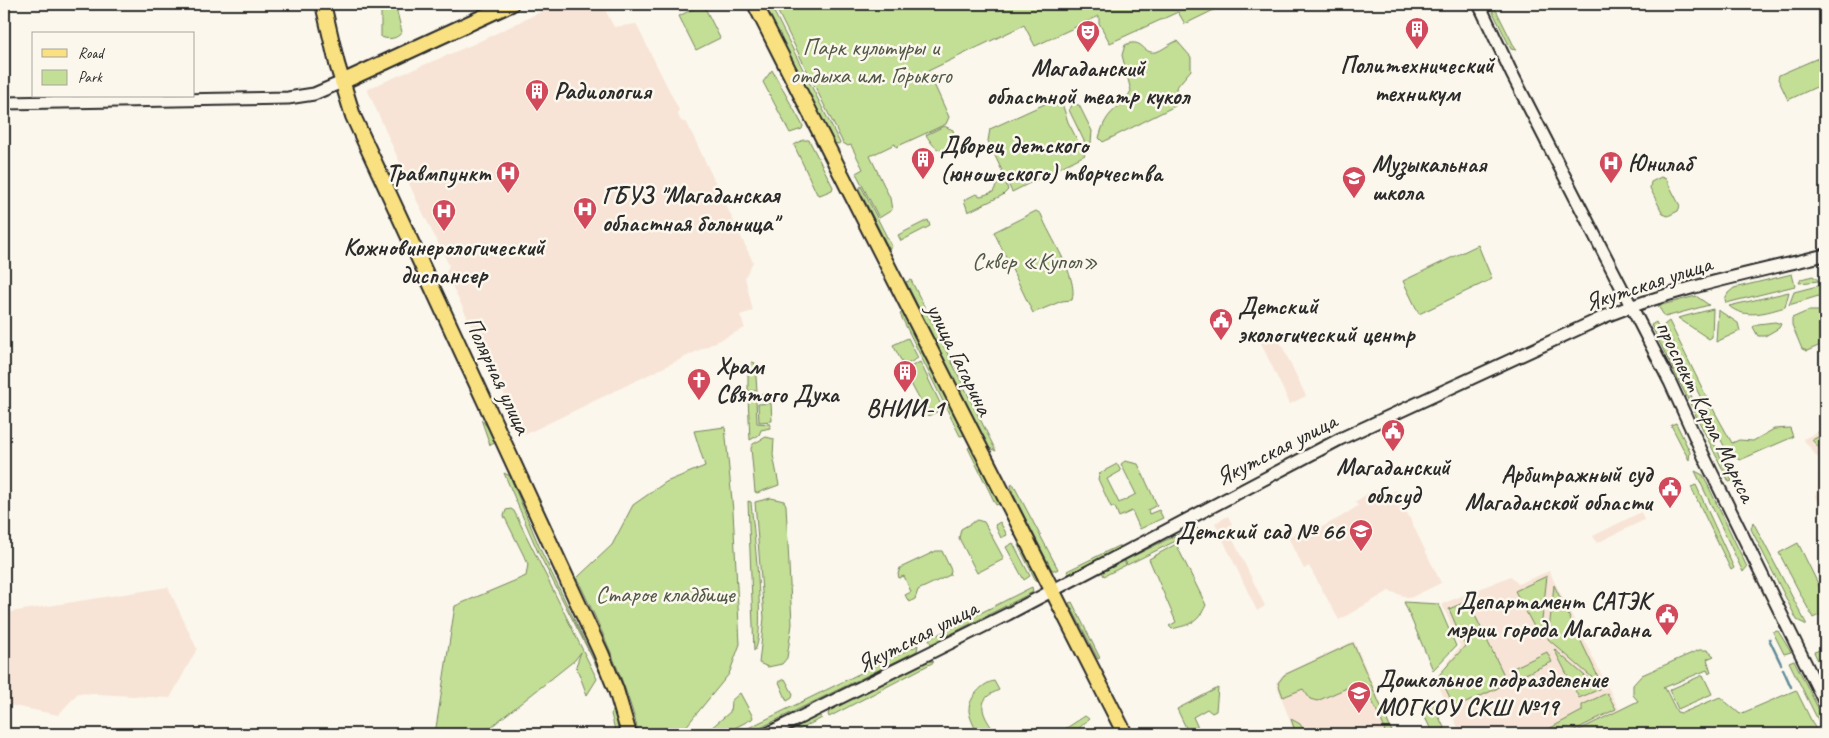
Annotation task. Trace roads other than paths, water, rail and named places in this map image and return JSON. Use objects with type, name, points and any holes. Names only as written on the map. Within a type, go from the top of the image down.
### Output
[{"type":"main road","name":"Полярная улица","points":[[324,4],[342,82],[364,141],[601,653],[629,730]]},
{"type":"main road","points":[[342,82],[510,4]]},
{"type":"main road","name":"улица Гагарина","points":[[755,4],[1124,734]]},
{"type":"street","name":"проспект Карла Маркса","points":[[1479,4],[1512,74],[1631,306],[1825,703]]},
{"type":"street","points":[[4,103],[280,98],[314,94],[342,82]]},
{"type":"street","name":"Якутская улица","points":[[767,734],[1052,590],[1374,422],[1631,306],[1693,288],[1825,255]]},
{"type":"waterway","points":[[1769,639],[1781,664]]},
{"type":"waterway","points":[[1783,669],[1791,687]]},
{"type":"place","name":"Политехнический техникум","points":[[1417,50]]},
{"type":"place","name":"Магаданский областной театр кукол","points":[[1088,53]]},
{"type":"place","name":"Радиология","points":[[537,112]]},
{"type":"place","name":"Дворец детского (юношеского) творчества","points":[[923,180]]},
{"type":"place","name":"Юнилаб","points":[[1611,184]]},
{"type":"place","name":"Травмпункт","points":[[508,194]]},
{"type":"place","name":"Музыкальная школа","points":[[1354,199]]},
{"type":"place","name":"ГБУЗ \"Магаданская областная больница\"","points":[[585,230]]},
{"type":"place","name":"Кожновинерологический диспансер","points":[[444,232]]},
{"type":"place","name":"Детский экологический центр","points":[[1221,341]]},
{"type":"place","name":"ВНИИ-1","points":[[905,393]]},
{"type":"place","name":"Храм Святого Духа","points":[[699,401]]},
{"type":"place","name":"Магаданский облсуд","points":[[1393,452]]},
{"type":"place","name":"Арбитражный суд Магаданской области","points":[[1670,509]]},
{"type":"place","name":"Детский сад № 66","points":[[1361,552]]},
{"type":"place","name":"Департамент САТЭК мэрии города Магадана","points":[[1667,636]]},
{"type":"place","name":"Дошкольное подразделение МОГКОУ СКШ №19","points":[[1359,714]]},
{"type":"park label","name":"Парк культуры и отдыха им. Горького","points":[[871,61]]},
{"type":"park label","name":"Сквер «Купол»","points":[[1035,261]]},
{"type":"park label","name":"Старое кладбище","points":[[665,594]]}]
